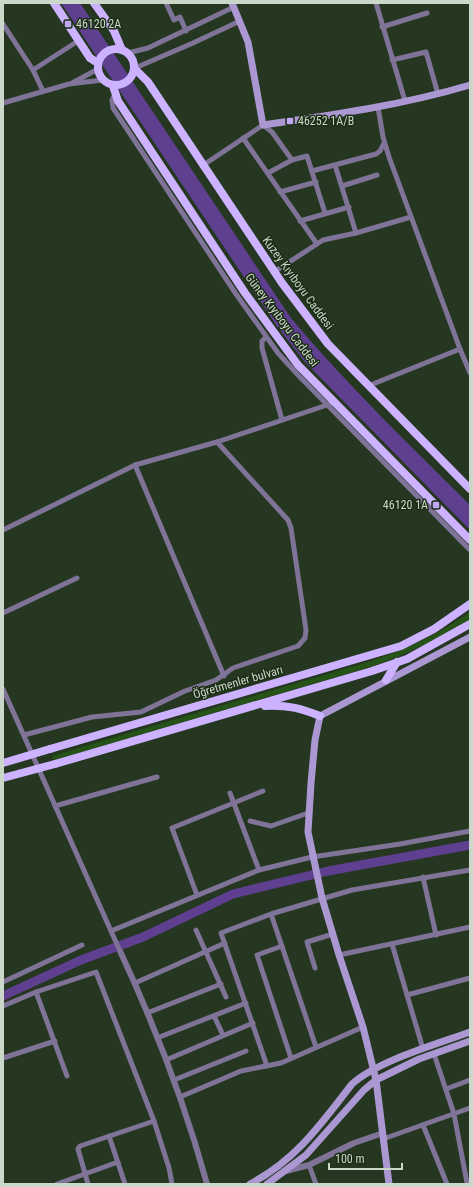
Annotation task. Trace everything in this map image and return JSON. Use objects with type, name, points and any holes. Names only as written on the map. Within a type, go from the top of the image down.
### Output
[{"type":"main road","points":[[54,3],[78,41],[90,58],[98,66],[103,80],[114,90],[130,80],[135,68],[132,57],[125,51],[114,31],[94,3]]},
{"type":"main road","points":[[233,5],[248,42],[263,125],[378,107],[438,94],[470,84]]},
{"type":"main road","points":[[98,66],[105,53],[110,50],[125,51]]},
{"type":"main road","name":"Kuzey Kıyıboyu Caddesi","points":[[135,68],[148,82],[202,166],[274,272],[328,344],[470,488]]},
{"type":"main road","name":"Güney Kıyıboyu Caddesi","points":[[114,90],[118,101],[245,293],[298,365],[470,540]]},
{"type":"main road","name":"Öğretmenler bulvarı","points":[[3,763],[401,646],[434,629],[470,604]]},
{"type":"main road","points":[[3,778],[252,706],[407,659],[470,624]]},
{"type":"main road","points":[[388,1184],[376,1080],[363,1027],[339,955],[322,895],[308,832],[308,813],[315,740],[320,716],[470,637]]},
{"type":"main road","points":[[386,680],[397,662]]},
{"type":"main road","points":[[252,706],[283,705],[300,708],[320,716]]},
{"type":"main road","points":[[250,1184],[263,1177],[296,1153],[314,1134],[352,1084],[373,1070],[423,1049],[470,1032]]},
{"type":"main road","points":[[267,1184],[286,1171],[314,1147],[364,1090],[376,1080],[434,1054],[470,1041]]},
{"type":"street","points":[[166,3],[174,20],[180,17],[186,31]]},
{"type":"street","points":[[376,3],[404,101]]},
{"type":"street","points":[[125,51],[148,48],[186,31],[233,5]]},
{"type":"street","points":[[382,26],[426,13]]},
{"type":"street","points":[[135,68],[240,21]]},
{"type":"street","points":[[3,24],[33,70],[43,91]]},
{"type":"street","points":[[33,70],[78,41]]},
{"type":"street","points":[[392,60],[426,52],[438,94]]},
{"type":"street","points":[[69,84],[98,66]]},
{"type":"street","points":[[3,103],[69,84],[103,80]]},
{"type":"street","points":[[114,90],[112,108],[266,337],[298,375],[470,550]]},
{"type":"street","points":[[378,107],[384,143],[470,373]]},
{"type":"street","points":[[202,166],[263,125],[272,132],[292,160]]},
{"type":"street","points":[[243,138],[317,244]]},
{"type":"street","points":[[312,171],[376,154],[380,151],[384,143]]},
{"type":"street","points":[[268,173],[292,160],[307,156],[325,213]]},
{"type":"street","points":[[335,164],[356,233]]},
{"type":"street","points":[[342,186],[377,176]]},
{"type":"street","points":[[280,192],[316,182]]},
{"type":"street","points":[[300,221],[348,207]]},
{"type":"street","points":[[274,272],[327,239],[356,233],[411,217]]},
{"type":"street","points":[[266,337],[262,342],[262,348],[282,420]]},
{"type":"street","points":[[368,386],[460,349]]},
{"type":"street","points":[[3,530],[135,465],[217,442],[336,402]]},
{"type":"street","points":[[24,735],[92,717],[142,712],[185,691],[224,676],[233,668],[298,646],[303,642],[306,635],[291,528],[288,520],[217,442]]},
{"type":"street","points":[[135,465],[224,676]]},
{"type":"street","points":[[3,612],[77,578]]},
{"type":"street","points":[[3,689],[135,982],[174,1080],[207,1184]]},
{"type":"street","points":[[142,712],[144,722]]},
{"type":"street","points":[[55,806],[156,777]]},
{"type":"street","points":[[198,895],[172,828],[264,791]]},
{"type":"street","points":[[230,793],[259,870]]},
{"type":"street","points":[[250,821],[271,826],[308,813]]},
{"type":"street","points":[[111,931],[259,870],[470,831]]},
{"type":"street","points":[[267,1066],[221,933],[322,895],[470,870]]},
{"type":"street","points":[[423,877],[436,935]]},
{"type":"street","points":[[271,914],[316,1047]]},
{"type":"street","points":[[339,955],[470,927]]},
{"type":"street","points":[[196,930],[226,997]]},
{"type":"street","points":[[315,968],[307,942],[333,934]]},
{"type":"street","points":[[135,982],[224,943]]},
{"type":"street","points":[[392,944],[423,1049]]},
{"type":"street","points":[[3,982],[82,945]]},
{"type":"street","points":[[282,946],[257,955],[291,1058]]},
{"type":"street","points":[[3,1006],[36,992],[96,972],[154,1121],[169,1168],[172,1184]]},
{"type":"street","points":[[407,995],[470,978]]},
{"type":"street","points":[[147,1013],[221,984]]},
{"type":"street","points":[[36,992],[67,1076]]},
{"type":"street","points":[[157,1038],[246,1003]]},
{"type":"street","points":[[214,1016],[223,1035]]},
{"type":"street","points":[[166,1060],[252,1023]]},
{"type":"street","points":[[180,1097],[241,1072],[267,1066],[291,1058],[363,1027]]},
{"type":"street","points":[[3,1058],[55,1041]]},
{"type":"street","points":[[174,1080],[246,1051]]},
{"type":"street","points":[[434,1054],[454,1114],[467,1183],[470,1183]]},
{"type":"street","points":[[446,1089],[470,1080]]},
{"type":"street","points":[[286,1171],[309,1165],[354,1143],[423,1124],[470,1108]]},
{"type":"street","points":[[88,1184],[78,1149],[80,1146],[154,1121]]},
{"type":"street","points":[[423,1124],[447,1184]]},
{"type":"street","points":[[109,1136],[125,1184]]},
{"type":"street","points":[[58,1184],[118,1162]]},
{"type":"street","points":[[309,1165],[316,1184]]},
{"type":"green space","points":[[470,612],[470,619],[447,633],[410,651],[373,666],[54,760],[52,756],[371,661],[422,640],[447,627]]},
{"type":"shaded area","points":[[61,3],[80,3],[291,318],[356,390],[470,505],[470,530],[304,361],[276,325]]},
{"type":"waterway","points":[[3,996],[81,960],[143,937],[233,894],[328,871],[470,845]]},
{"type":"place","name":"46120 2A","points":[[68,24]]},
{"type":"place","name":"46252 1A/B","points":[[290,121]]},
{"type":"place","name":"46120 1A","points":[[436,505]]}]
